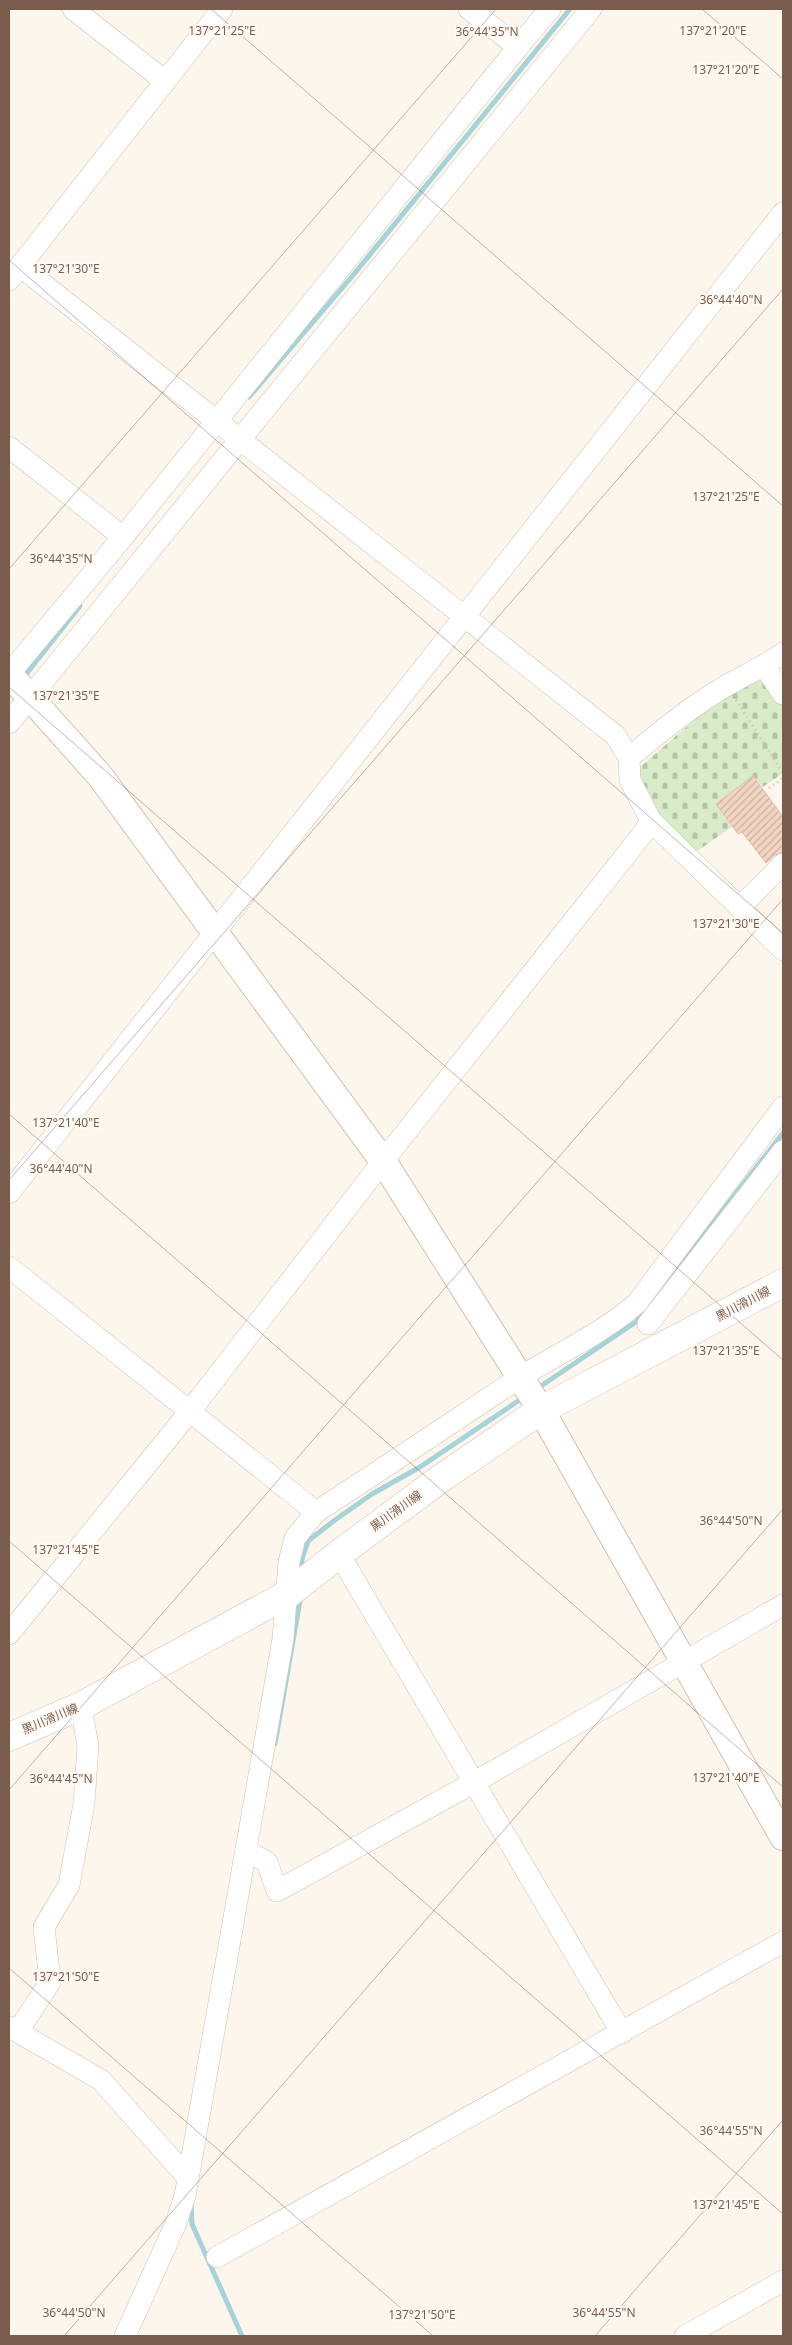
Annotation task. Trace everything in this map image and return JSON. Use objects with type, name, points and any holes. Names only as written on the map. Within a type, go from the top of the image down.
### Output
[{"type":"main road","name":"黒川滑川線","points":[[9,1737],[81,1706],[288,1594],[338,1554],[440,1479],[541,1410],[783,1283]]},
{"type":"street","points":[[73,9],[165,81]]},
{"type":"street","points":[[222,9],[14,273],[216,420],[616,736],[629,758],[630,780],[651,820],[783,950]]},
{"type":"street","points":[[469,9],[518,47]]},
{"type":"street","points":[[9,723],[18,684],[123,537],[550,9]]},
{"type":"street","points":[[18,684],[239,438],[582,12]]},
{"type":"street","points":[[9,1193],[783,213]]},
{"type":"street","points":[[9,447],[123,537]]},
{"type":"street","points":[[629,758],[671,723],[715,692],[764,666],[783,653]]},
{"type":"street","points":[[764,666],[783,694]]},
{"type":"street","points":[[18,684],[100,776],[383,1161],[541,1410],[783,1837]]},
{"type":"street","points":[[9,1634],[191,1410],[383,1161],[499,1018],[645,831],[651,820]]},
{"type":"street","points":[[740,907],[783,864]]},
{"type":"street","points":[[125,2336],[176,2223],[188,2178],[283,1639],[289,1562],[295,1538],[316,1512],[417,1448],[520,1377],[616,1321],[637,1303],[783,1107]]},
{"type":"street","points":[[648,1324],[783,1151]]},
{"type":"street","points":[[9,1267],[191,1410],[316,1512]]},
{"type":"street","points":[[338,1554],[472,1783],[622,2033]]},
{"type":"street","points":[[246,1851],[267,1862],[277,1891],[472,1783],[783,1605]]},
{"type":"street","points":[[81,1706],[88,1746],[84,1804],[69,1885],[44,1927],[50,1982],[14,2029],[101,2080],[188,2178]]},
{"type":"street","points":[[217,2257],[783,1942]]},
{"type":"street","points":[[686,2336],[783,2281]]},
{"type":"path","points":[[734,698],[783,773]]},
{"type":"path","points":[[769,788],[783,778]]},
{"type":"green space","points":[[762,678],[783,705],[783,736],[781,738],[783,741],[783,773],[763,787],[753,776],[716,804],[732,827],[693,854],[671,833],[640,787],[639,768],[715,702]]},
{"type":"building","points":[[753,776],[783,817],[783,852],[775,855],[766,863],[742,832],[738,834],[716,804]]},
{"type":"waterway","points":[[249,397],[354,274],[570,9]]},
{"type":"waterway","points":[[23,678],[80,606]]},
{"type":"waterway","points":[[535,1390],[636,1322],[783,1133]]},
{"type":"waterway","points":[[302,1572],[302,1559],[308,1541],[372,1494],[420,1467],[524,1397]]},
{"type":"waterway","points":[[275,1744],[301,1595]]},
{"type":"waterway","points":[[191,2205],[192,2224],[242,2336]]}]
